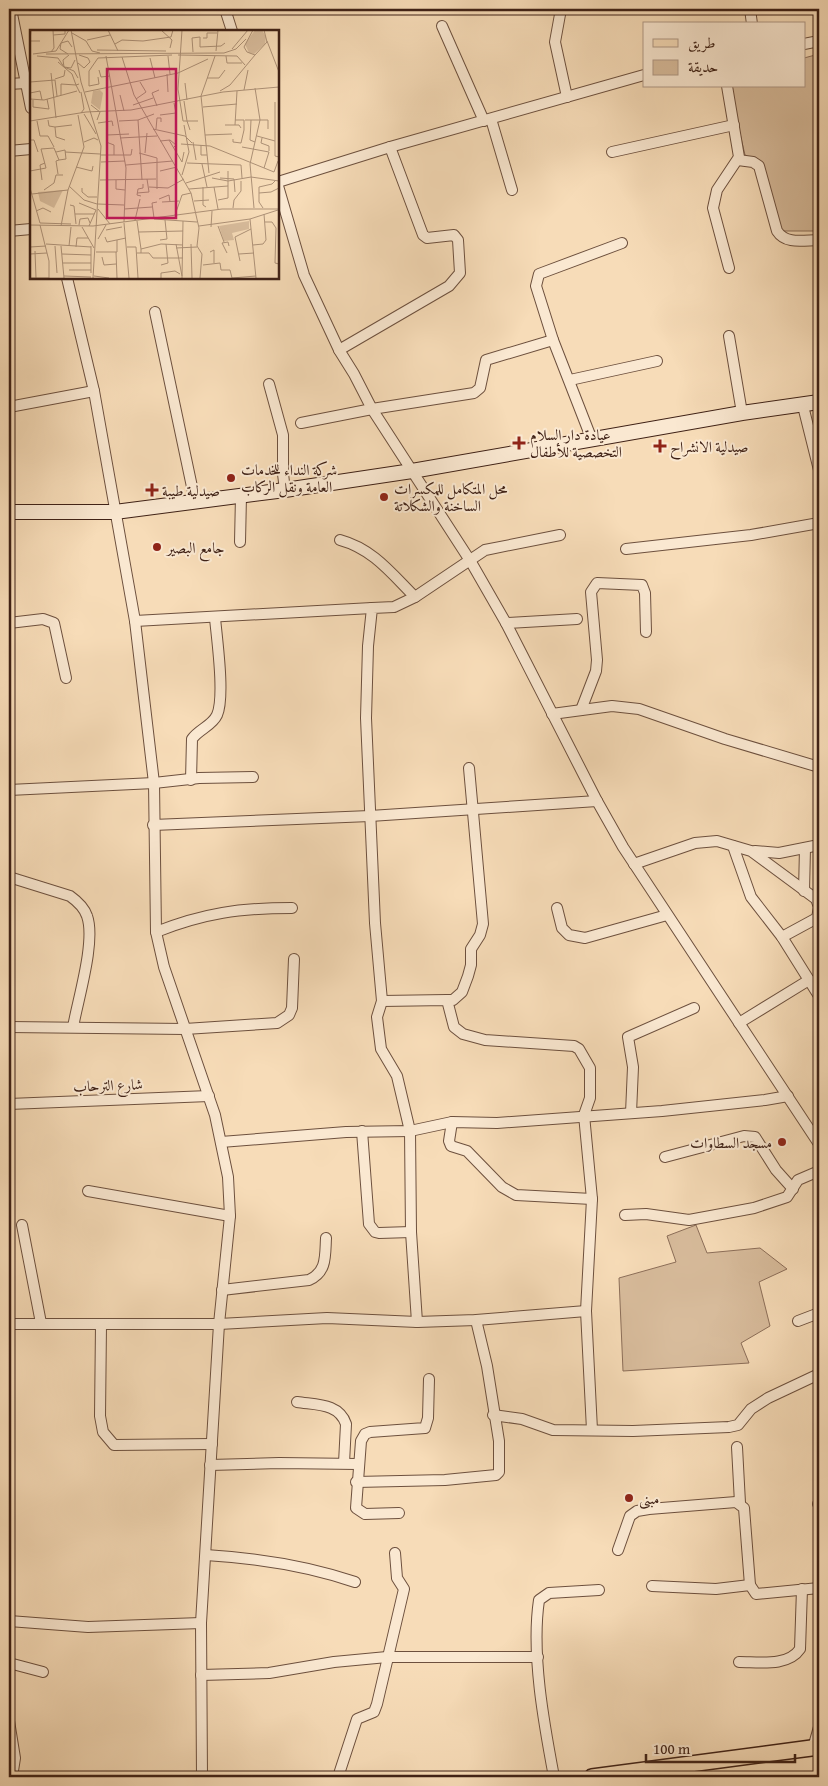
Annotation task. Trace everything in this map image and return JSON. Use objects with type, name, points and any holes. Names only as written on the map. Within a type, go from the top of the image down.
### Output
[{"type":"main road","points":[[9,512],[115,512],[285,490],[412,472],[742,413],[803,406],[819,402]]},
{"type":"main road","points":[[680,1777],[817,1750]]},
{"type":"main road","points":[[592,1777],[817,1750]]},
{"type":"street","points":[[11,9],[30,103]]},
{"type":"street","points":[[225,9],[232,30]]},
{"type":"street","points":[[562,9],[555,42],[567,97]]},
{"type":"street","points":[[750,9],[752,22]]},
{"type":"street","points":[[442,26],[488,120],[512,190]]},
{"type":"street","points":[[806,44],[819,41]]},
{"type":"street","points":[[279,184],[390,147],[643,75]]},
{"type":"street","points":[[9,84],[26,83]]},
{"type":"street","points":[[727,88],[738,160],[729,170],[717,190],[714,208],[729,268]]},
{"type":"street","points":[[612,152],[734,125]]},
{"type":"street","points":[[339,350],[449,286],[460,273],[458,240],[454,235],[427,238],[423,235],[390,147]]},
{"type":"street","points":[[9,151],[30,148]]},
{"type":"street","points":[[738,160],[754,162],[759,166],[777,231],[781,237],[787,240],[819,240]]},
{"type":"street","points":[[279,188],[304,275],[318,309],[339,350],[372,408],[471,562],[506,623],[597,801],[634,864],[788,1096],[815,1129],[819,1144]]},
{"type":"street","points":[[9,231],[30,228]]},
{"type":"street","points":[[592,440],[553,340],[536,286],[539,274],[622,243]]},
{"type":"street","points":[[67,279],[94,391],[135,621],[154,783],[153,825],[156,932],[185,1029],[208,1096],[221,1142],[228,1178],[230,1216],[219,1324],[201,1623],[202,1777]]},
{"type":"street","points":[[155,312],[195,501]]},
{"type":"street","points":[[729,336],[742,413]]},
{"type":"street","points":[[301,423],[372,408],[474,393],[480,388],[486,360],[553,340]]},
{"type":"street","points":[[570,380],[657,362]]},
{"type":"street","points":[[269,384],[283,434],[285,490]]},
{"type":"street","points":[[9,407],[94,391]]},
{"type":"street","points":[[803,406],[819,470]]},
{"type":"street","points":[[240,496],[240,542]]},
{"type":"street","points":[[626,549],[751,535],[819,523]]},
{"type":"street","points":[[135,621],[394,608],[471,562],[485,550],[560,535]]},
{"type":"street","points":[[340,540],[356,544],[370,552],[415,597]]},
{"type":"street","points":[[581,710],[596,671],[597,660],[591,592],[594,585],[597,583],[642,585],[645,593],[646,632]]},
{"type":"street","points":[[372,608],[368,646],[366,718],[375,923],[382,1001],[377,1017],[381,1049],[397,1076],[410,1131],[412,1232],[417,1322]]},
{"type":"street","points":[[191,780],[192,739],[195,734],[212,722],[219,711],[216,618]]},
{"type":"street","points":[[9,622],[43,619],[54,623],[66,678]]},
{"type":"street","points":[[506,623],[578,619]]},
{"type":"street","points":[[552,714],[612,706],[639,709],[725,739],[819,767]]},
{"type":"street","points":[[382,1001],[453,1000],[462,992],[471,965],[471,949],[483,930],[470,768]]},
{"type":"street","points":[[9,790],[253,777]]},
{"type":"street","points":[[153,825],[370,816],[597,801]]},
{"type":"street","points":[[634,864],[704,840],[717,841],[767,854],[819,845]]},
{"type":"street","points":[[733,846],[751,897],[782,937],[819,996]]},
{"type":"street","points":[[804,891],[805,848]]},
{"type":"street","points":[[751,851],[816,899],[819,915],[782,937]]},
{"type":"street","points":[[9,877],[70,896],[77,901],[88,916],[89,940],[87,957],[73,1027]]},
{"type":"street","points":[[156,932],[184,921],[228,910],[292,908]]},
{"type":"street","points":[[557,908],[562,928],[576,938],[594,936],[667,915]]},
{"type":"street","points":[[9,1027],[185,1029],[277,1023],[284,1019],[292,1008],[294,959]]},
{"type":"street","points":[[739,1023],[809,980]]},
{"type":"street","points":[[447,1000],[454,1027],[463,1034],[498,1042],[574,1046],[579,1049],[590,1068],[590,1098],[584,1115],[592,1199],[586,1311],[592,1430]]},
{"type":"street","points":[[631,1113],[632,1067],[628,1038],[694,1008]]},
{"type":"street","name":"شارع الترحاب","points":[[9,1104],[208,1096]]},
{"type":"street","points":[[221,1142],[362,1131],[410,1131],[452,1122],[497,1123],[584,1115],[631,1113],[765,1100],[788,1096]]},
{"type":"street","points":[[452,1122],[449,1141],[451,1146],[466,1151],[502,1187],[516,1195],[592,1199]]},
{"type":"street","points":[[362,1131],[369,1224],[374,1232],[380,1234],[412,1232]]},
{"type":"street","points":[[664,1157],[744,1136],[751,1136],[757,1140],[776,1170],[793,1189]]},
{"type":"street","points":[[625,1215],[646,1214],[689,1220],[702,1219],[760,1206],[787,1197],[798,1180],[819,1172]]},
{"type":"street","points":[[88,1190],[230,1216]]},
{"type":"street","points":[[22,1225],[40,1323]]},
{"type":"street","points":[[222,1290],[309,1280],[316,1276],[324,1266],[326,1238]]},
{"type":"street","points":[[9,1324],[219,1324],[327,1318],[417,1322],[476,1320],[586,1311]]},
{"type":"street","points":[[798,1321],[819,1313]]},
{"type":"street","points":[[356,1482],[445,1480],[496,1475],[500,1469],[499,1441],[493,1414],[487,1366],[476,1320]]},
{"type":"street","points":[[101,1324],[100,1416],[106,1438],[114,1445],[212,1444]]},
{"type":"street","points":[[493,1414],[522,1419],[547,1429],[633,1431],[729,1427],[738,1425],[752,1409],[768,1398],[819,1374]]},
{"type":"street","points":[[399,1513],[365,1514],[360,1512],[355,1503],[361,1441],[365,1434],[425,1428],[430,1378]]},
{"type":"street","points":[[297,1402],[333,1407],[344,1418],[346,1424],[344,1463]]},
{"type":"street","points":[[736,1448],[740,1503],[744,1508],[750,1586],[756,1594],[819,1588]]},
{"type":"street","points":[[210,1465],[358,1464]]},
{"type":"street","points":[[618,1550],[630,1516],[638,1511],[697,1507],[731,1502],[740,1503]]},
{"type":"street","points":[[338,1777],[358,1717],[372,1713],[376,1709],[404,1589],[397,1578],[394,1553]]},
{"type":"street","points":[[206,1555],[256,1560],[313,1570],[355,1582]]},
{"type":"street","points":[[652,1586],[716,1589],[750,1586]]},
{"type":"street","points":[[739,1662],[782,1662],[796,1655],[801,1643],[802,1589]]},
{"type":"street","points":[[554,1777],[544,1722],[538,1657],[538,1607],[541,1597],[548,1593],[599,1590]]},
{"type":"street","points":[[9,1621],[88,1627],[201,1623]]},
{"type":"street","points":[[201,1675],[269,1673],[334,1662],[387,1657],[538,1657]]},
{"type":"street","points":[[9,1663],[43,1672]]},
{"type":"street","points":[[9,1721],[14,1758],[12,1777]]},
{"type":"street","points":[[817,1750],[819,1728]]},
{"type":"green space","points":[[819,54],[819,231],[779,231],[761,164],[745,155],[729,88],[806,88],[806,57]]},
{"type":"green space","points":[[696,1225],[707,1253],[760,1248],[787,1269],[759,1282],[770,1326],[741,1343],[749,1363],[623,1371],[619,1278],[676,1262],[667,1236]]},
{"type":"place","name":"عيادة دار السلام التخصصية للأطفال","points":[[519,443]]},
{"type":"place","name":"صيدلية الانشراح","points":[[660,446]]},
{"type":"place","name":"شركة النداء للخدمات العامة ونقل الركاب","points":[[231,478]]},
{"type":"place","name":"صيدلية طيبة","points":[[152,490]]},
{"type":"place","name":"محل المتكامل للمكسرات الساخنة والشكلاتة","points":[[384,497]]},
{"type":"place","name":"جامع البصير","points":[[157,547]]},
{"type":"place","name":"مسجد السطاوات","points":[[782,1142]]},
{"type":"place","name":"مبنى","points":[[629,1498]]}]
